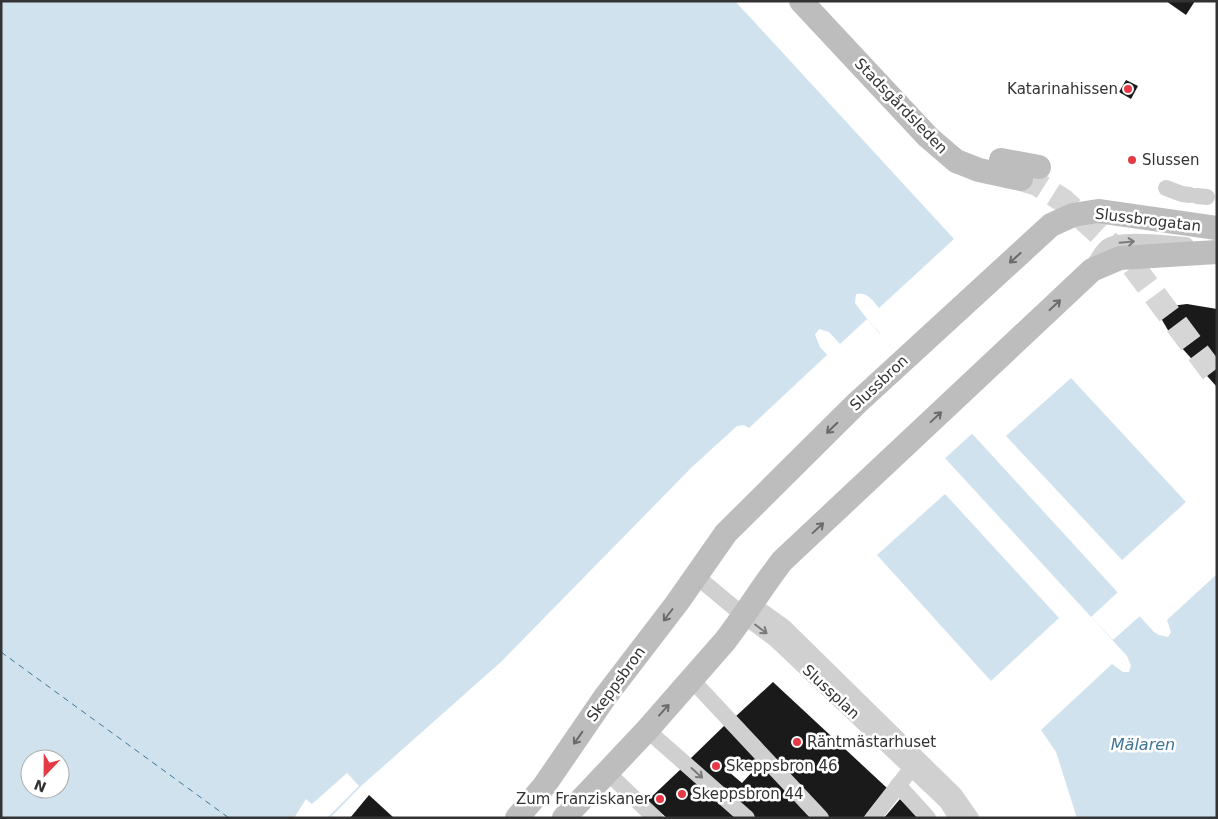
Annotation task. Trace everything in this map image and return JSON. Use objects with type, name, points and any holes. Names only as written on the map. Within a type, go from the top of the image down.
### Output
[{"type":"street","name":"Stadsgårdsleden","points":[[801,1],[928,137],[956,161],[979,170],[1030,173],[962,147],[937,128],[813,1]]},
{"type":"street","points":[[1166,188],[1191,198]]},
{"type":"street","name":"Slussbrogatan","points":[[1051,225],[1074,215],[1098,211],[1217,228]]},
{"type":"street","name":"Slussbron","points":[[714,550],[740,518],[858,403],[1051,225]]},
{"type":"street","points":[[564,818],[692,680],[737,626],[782,561],[1092,270],[1099,257],[1109,246],[1126,241],[1188,245],[1217,241]]},
{"type":"street","name":"Slussbrogatan","points":[[1092,270],[1120,258],[1217,252]]},
{"type":"street","name":"Skeppsbron","points":[[517,818],[544,786],[714,550]]},
{"type":"street","name":"Slussplan","points":[[696,576],[751,604],[784,627],[955,795],[971,818]]},
{"type":"street","name":"Slussplan","points":[[751,604],[775,639],[947,802],[957,818]]},
{"type":"street","points":[[692,680],[821,818]]},
{"type":"street","points":[[647,730],[747,818]]},
{"type":"street","points":[[873,818],[911,769]]},
{"type":"street","points":[[608,772],[655,818]]},
{"type":"street","points":[[898,786],[928,818]]},
{"type":"water","name":"Mälaren","points":[[1,1],[735,1],[954,239],[879,308],[866,295],[856,294],[855,303],[867,319],[1154,632],[1168,637],[1171,632],[1167,620],[1217,574],[1217,818],[1077,818],[1056,752],[1041,730],[1112,664],[1123,672],[1129,672],[1131,666],[1127,656],[829,332],[819,329],[815,335],[820,347],[827,355],[749,428],[744,425],[737,426],[691,468],[502,661],[360,787],[330,818],[1,818]]},
{"type":"water","points":[[1071,378],[1186,502],[1122,560],[1006,436]]},
{"type":"water","points":[[945,494],[1059,618],[991,681],[877,555]]},
{"type":"pier","points":[[867,319],[880,334],[882,332],[974,432],[943,460],[852,361],[853,359],[840,344]]},
{"type":"pier","points":[[1118,592],[1140,616],[1113,640],[1091,617]]},
{"type":"pier","points":[[347,773],[359,786],[327,818],[294,818],[306,799],[312,804]]},
{"type":"building","points":[[1166,1],[1195,1],[1186,15]]},
{"type":"building","name":"Katarinahissen","points":[[1126,80],[1138,86],[1131,99],[1119,92]]},
{"type":"building","points":[[1187,304],[1217,309],[1217,387],[1172,337],[1155,308]]},
{"type":"building","name":"Räntmästarhuset","points":[[773,682],[887,788],[863,818],[828,818],[735,717]]},
{"type":"building","name":"Skeppsbron 46","points":[[725,725],[812,818],[756,818],[690,759]],"holes":[[[740,761],[753,771],[742,783],[729,772]]]},
{"type":"building","name":"Skeppsbron 44","points":[[682,768],[738,818],[667,818],[647,801]]},
{"type":"building","points":[[369,795],[394,818],[350,818]]},
{"type":"building","points":[[900,799],[921,818],[884,818]]},
{"type":"ferry route","points":[[1,652],[229,818]]},
{"type":"tunnel","points":[[1021,179],[1037,184],[1064,201],[1130,262],[1217,378]]},
{"type":"place","name":"Katarinahissen","points":[[1128,89]]},
{"type":"place","name":"Slussen","points":[[1132,160]]},
{"type":"place","name":"Räntmästarhuset","points":[[797,742]]},
{"type":"place","name":"Skeppsbron 46","points":[[716,766]]},
{"type":"place","name":"Skeppsbron 44","points":[[682,794]]},
{"type":"place","name":"Zum Franziskaner","points":[[660,799]]}]
